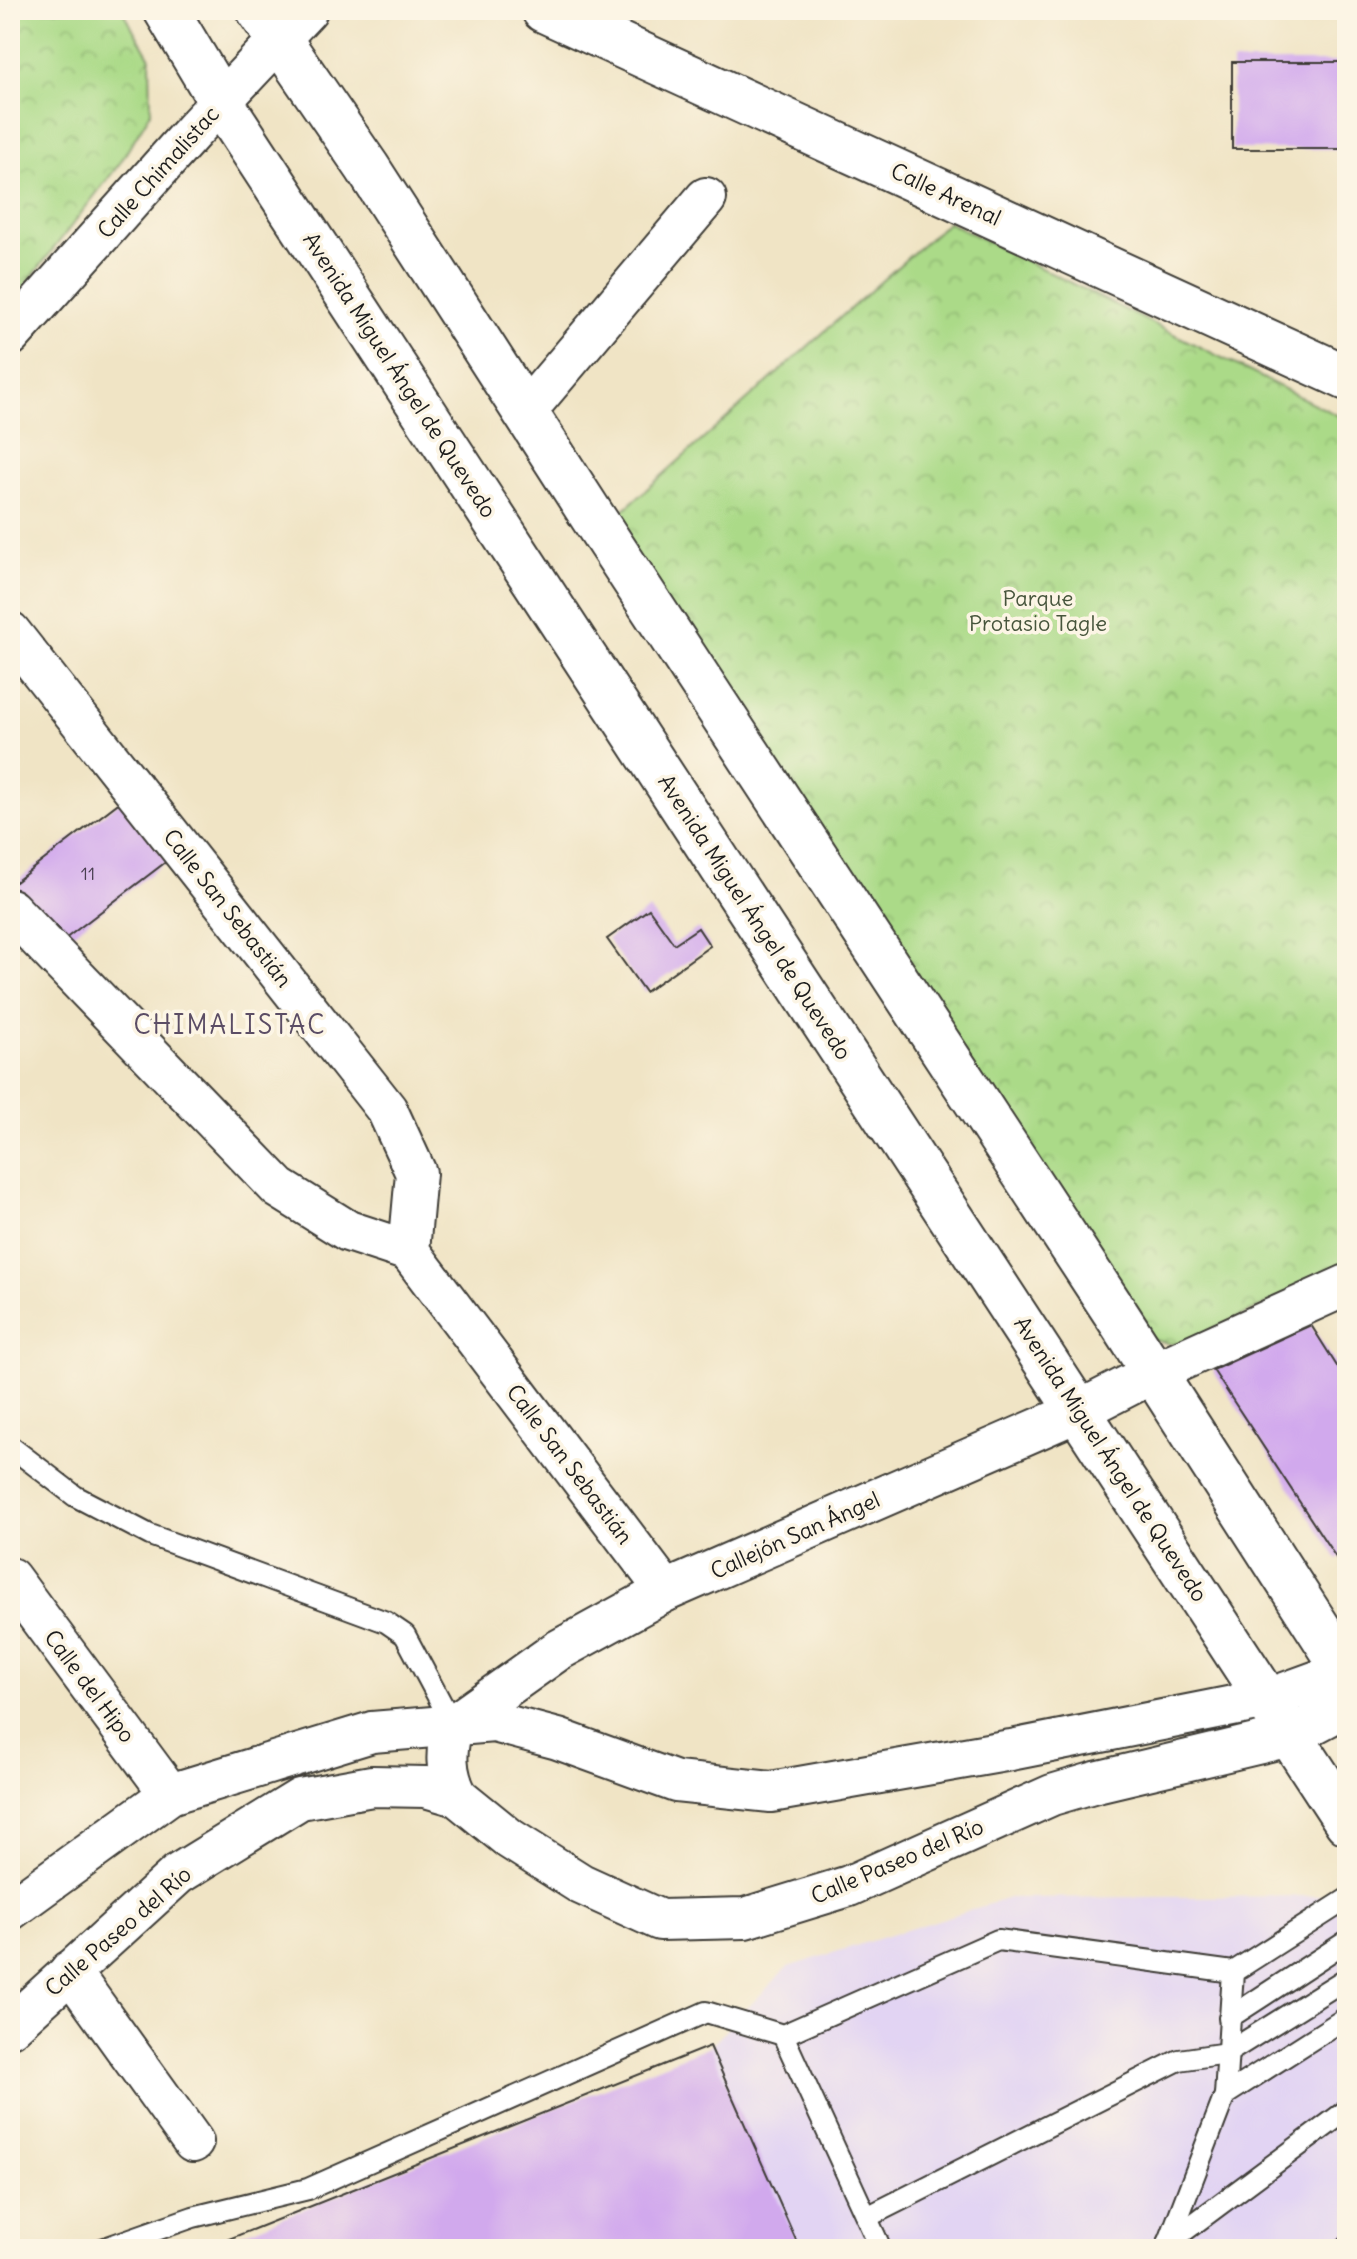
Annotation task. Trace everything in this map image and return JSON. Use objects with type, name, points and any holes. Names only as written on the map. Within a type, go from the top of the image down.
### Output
[{"type":"main road","name":"Avenida Miguel Ángel de Quevedo","points":[[166,10],[221,102],[1347,1822]]},
{"type":"main road","name":"Calle Arenal","points":[[544,10],[1347,378]]},
{"type":"main road","points":[[282,20],[367,167],[1153,1373],[1346,1683]]},
{"type":"street","name":"Calle Chimalistac","points":[[10,336],[221,102],[282,20]]},
{"type":"street","points":[[525,412],[706,198]]},
{"type":"street","name":"Calle San Sebastián","points":[[14,645],[387,1110],[416,1173],[409,1251],[666,1591]]},
{"type":"street","points":[[10,909],[279,1188],[348,1231],[409,1251]]},
{"type":"street","name":"Callejón San Ángel","points":[[453,1725],[557,1651],[666,1591],[1079,1411],[1153,1373],[1347,1285]]},
{"type":"street","name":"Calle del Hipo","points":[[10,1578],[170,1794]]},
{"type":"street","points":[[12,1905],[170,1794],[372,1732],[494,1722],[558,1739],[676,1782],[771,1792],[1071,1739],[1346,1683]]},
{"type":"street","name":"Calle Paseo del Río","points":[[10,2027],[178,1874],[300,1799],[372,1786],[426,1787],[457,1796],[510,1839],[581,1884],[660,1920],[745,1918],[849,1886],[1052,1795],[1290,1736],[1346,1683]]},
{"type":"street","points":[[453,1725],[446,1756],[447,1769],[457,1796]]},
{"type":"street","points":[[1071,1739],[1081,1786]]},
{"type":"street","points":[[70,1971],[193,2142]]},
{"type":"lane","points":[[10,1446],[75,1496],[150,1535],[386,1622],[405,1635],[453,1725]]},
{"type":"lane","points":[[102,2249],[193,2217],[308,2189],[706,2012],[783,2035],[998,1940],[1233,1972],[1347,1899]]},
{"type":"lane","points":[[1229,2018],[1347,1941]]},
{"type":"lane","points":[[1167,2246],[1225,2095],[1233,1972]]},
{"type":"lane","points":[[867,2217],[1179,2060],[1227,2053],[1347,1978]]},
{"type":"lane","points":[[1225,2095],[1347,2017]]},
{"type":"lane","points":[[783,2035],[881,2249]]},
{"type":"lane","points":[[1167,2246],[1347,2110]]},
{"type":"shaded area","points":[[1336,1896],[1347,1911],[1347,2249],[204,2249],[710,2046],[788,1967],[1009,1898]]},
{"type":"green space","points":[[10,10],[122,10],[150,58],[151,112],[120,163],[10,305]]},
{"type":"green space","name":"Parque Protasio Tagle","points":[[948,222],[1347,420],[1347,1268],[1177,1345],[1148,1339],[611,521]]},
{"type":"building","points":[[1232,62],[1347,62],[1347,149],[1232,149]]},
{"type":"building","points":[[121,801],[167,861],[65,939],[10,891],[10,886]]},
{"type":"building","points":[[649,909],[674,944],[698,928],[710,946],[645,992],[607,939]]},
{"type":"building","points":[[1311,1325],[1347,1382],[1347,1552],[1337,1559],[1213,1370]]},
{"type":"building","points":[[710,2046],[800,2249],[204,2249]]},
{"type":"building","points":[[1347,2232],[1347,2249],[1328,2249]]},
{"type":"district","name":"CHIMALISTAC","points":[[230,1024]]}]
